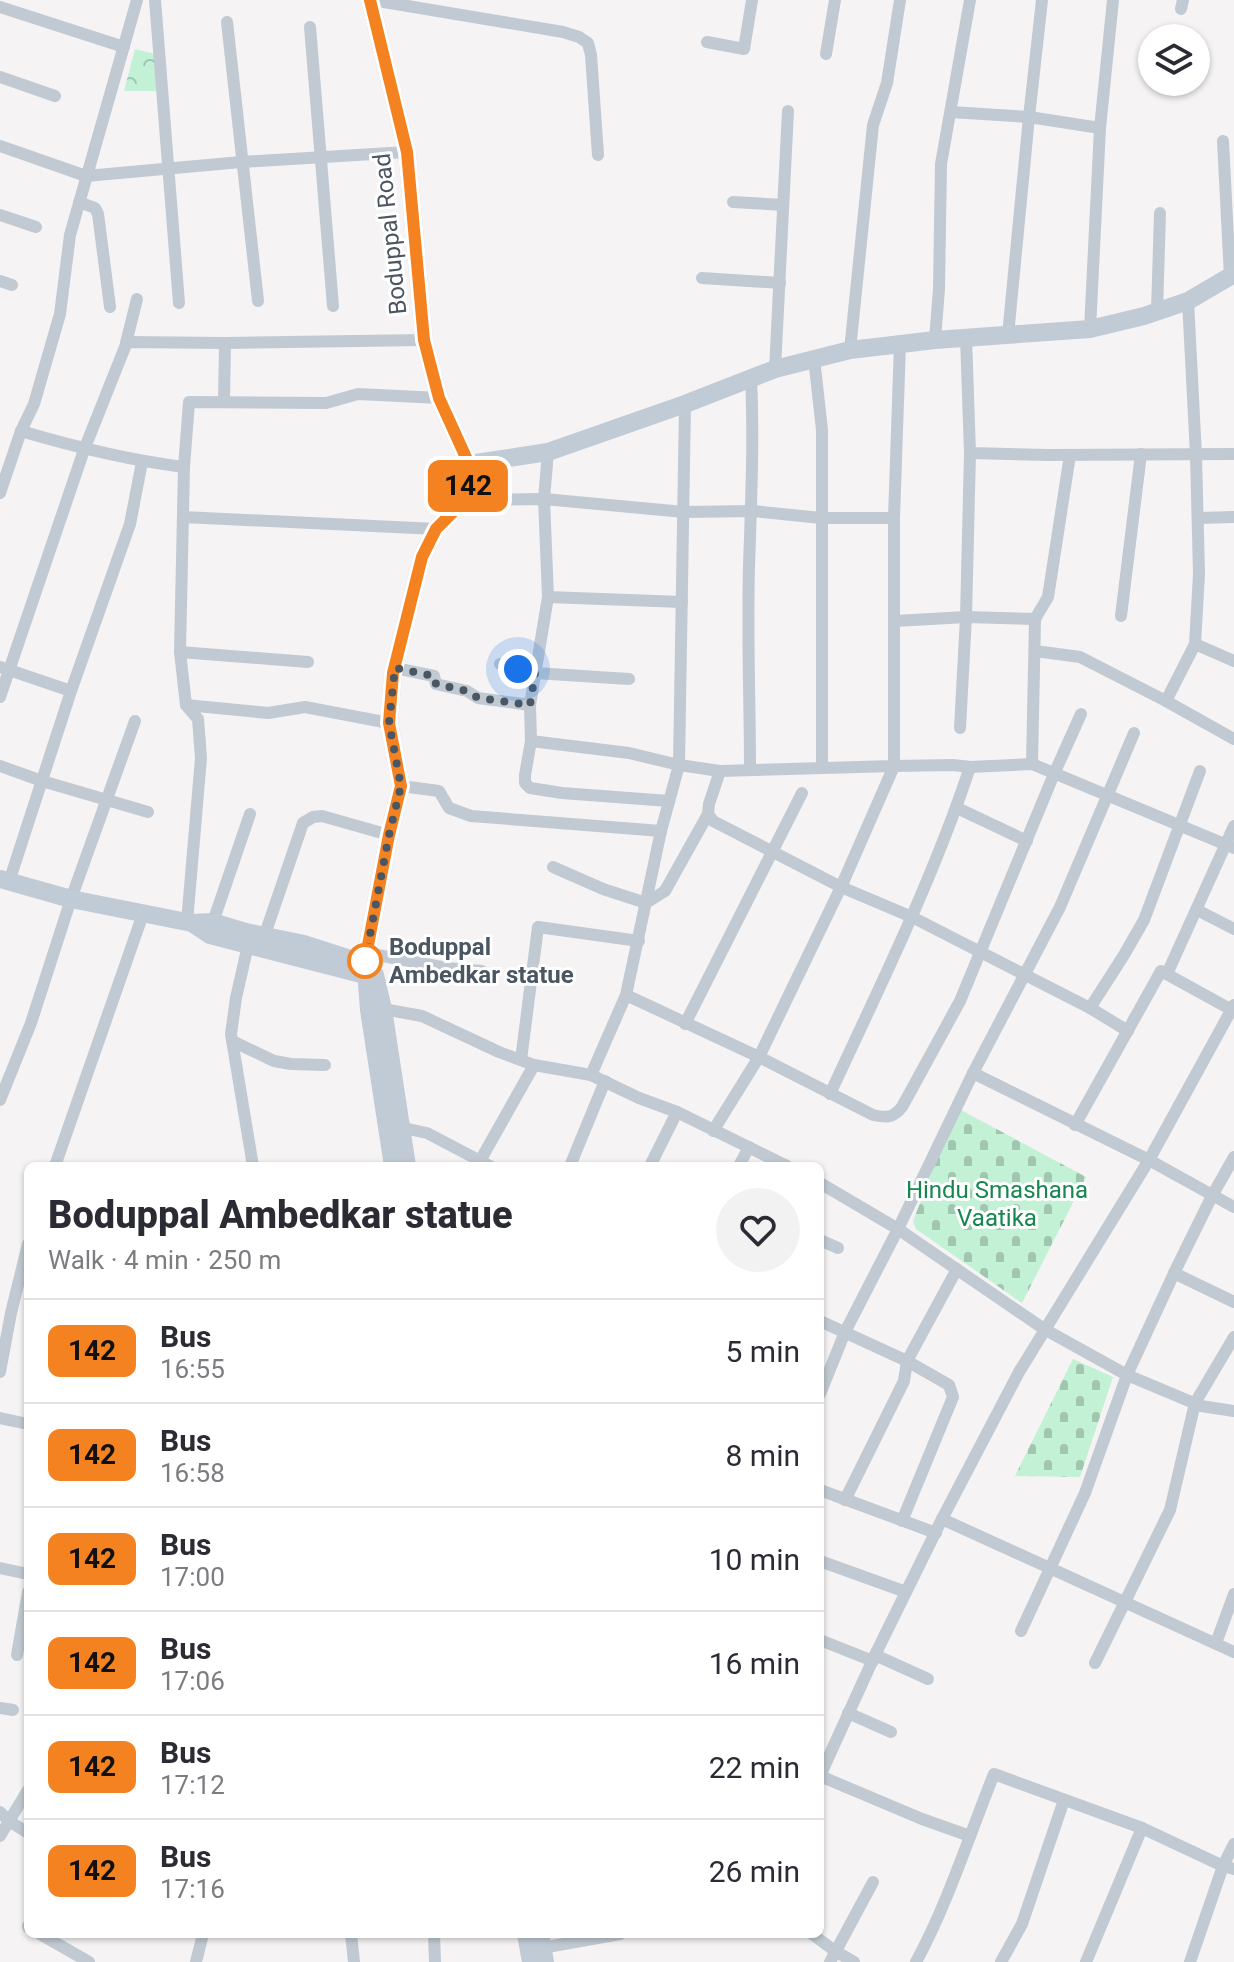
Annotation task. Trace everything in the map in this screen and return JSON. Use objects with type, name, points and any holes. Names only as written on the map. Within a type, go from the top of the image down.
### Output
[{"type":"street","points":[[0,493],[21,431],[34,404],[60,314],[70,235],[137,0]]},
{"type":"street","points":[[155,0],[179,303]]},
{"type":"street","points":[[371,0],[563,32],[588,43],[598,155]]},
{"type":"street","name":"Boduppal Road","points":[[371,0],[407,152],[424,340],[439,398],[469,464]]},
{"type":"street","points":[[707,42],[744,49],[752,0]]},
{"type":"street","points":[[826,54],[835,0]]},
{"type":"street","points":[[850,350],[873,125],[887,83],[900,0]]},
{"type":"street","points":[[935,340],[941,164],[970,0]]},
{"type":"street","points":[[1008,335],[1042,0]]},
{"type":"street","points":[[1090,329],[1100,128],[1113,0]]},
{"type":"street","points":[[0,7],[124,47]]},
{"type":"street","points":[[227,22],[258,301]]},
{"type":"street","points":[[310,27],[333,306]]},
{"type":"street","points":[[0,77],[55,96]]},
{"type":"street","points":[[775,369],[788,111]]},
{"type":"street","points":[[951,112],[1029,117],[1100,128]]},
{"type":"street","points":[[406,1162],[394,1126],[369,1010],[366,967],[389,835],[401,786],[389,723],[395,668],[422,557],[436,529],[465,500],[470,480],[469,464],[548,452],[775,369],[814,358],[850,350],[935,340],[1090,329],[1188,301],[1232,276],[1223,141]]},
{"type":"street","points":[[0,146],[86,176],[241,162],[407,152]]},
{"type":"street","points":[[79,202],[95,208],[98,214],[110,307]]},
{"type":"street","points":[[733,202],[783,205]]},
{"type":"street","points":[[1157,312],[1160,213]]},
{"type":"street","points":[[0,215],[36,227]]},
{"type":"street","points":[[702,278],[780,283]]},
{"type":"street","points":[[0,697],[4,669],[126,343],[137,299]]},
{"type":"street","points":[[1166,701],[1195,644],[1199,574],[1188,301]]},
{"type":"street","points":[[960,728],[970,453],[966,337]]},
{"type":"street","points":[[126,343],[424,340]]},
{"type":"street","points":[[224,402],[225,343]]},
{"type":"street","points":[[713,1131],[759,1057],[841,887],[894,766],[894,518],[900,344]]},
{"type":"street","points":[[814,358],[822,430],[822,767]]},
{"type":"street","points":[[750,769],[749,569],[754,433],[751,378]]},
{"type":"street","points":[[190,923],[201,758],[198,719],[186,705],[180,652],[184,467],[189,402],[326,403],[358,394],[439,398]]},
{"type":"street","points":[[591,1075],[626,995],[661,831],[679,765],[685,404]]},
{"type":"street","points":[[21,431],[84,450],[184,467]]},
{"type":"street","points":[[548,452],[544,499],[548,597],[530,705],[531,741],[525,783],[530,788],[562,793],[669,801]]},
{"type":"street","points":[[970,453],[1234,454]]},
{"type":"street","points":[[1121,616],[1141,454]]},
{"type":"street","points":[[1032,764],[1035,619],[1048,597],[1070,455]]},
{"type":"street","points":[[142,462],[130,524],[5,880],[71,899],[143,914],[190,923],[213,922],[258,942]]},
{"type":"street","points":[[465,500],[544,499],[684,512],[753,511],[821,518],[894,518]]},
{"type":"street","points":[[183,517],[436,529]]},
{"type":"street","points":[[1198,518],[1234,517]]},
{"type":"street","points":[[548,597],[682,602]]},
{"type":"street","points":[[895,621],[966,617],[1035,619]]},
{"type":"street","points":[[1195,644],[1234,661]]},
{"type":"street","points":[[1035,651],[1080,657],[1234,739]]},
{"type":"street","points":[[180,652],[308,662]]},
{"type":"street","points":[[500,664],[535,673],[629,679]]},
{"type":"street","points":[[395,668],[434,676],[436,684],[467,691],[478,698],[530,705]]},
{"type":"street","points":[[4,669],[71,691]]},
{"type":"street","points":[[186,705],[268,713],[305,707],[389,723]]},
{"type":"street","points":[[626,995],[873,1115],[886,1118],[896,1115],[960,1001],[1081,714]]},
{"type":"street","points":[[0,1100],[31,1023],[71,899],[135,721]]},
{"type":"street","points":[[824,1384],[845,1332],[973,1073],[1060,907],[1134,733]]},
{"type":"street","points":[[531,741],[629,753],[720,771],[1032,764],[1230,846]]},
{"type":"street","points":[[0,766],[148,812]]},
{"type":"street","points":[[830,1094],[912,917],[957,808],[970,767]]},
{"type":"street","points":[[646,903],[665,891],[708,814],[720,771]]},
{"type":"street","points":[[1090,1008],[1144,920],[1200,771]]},
{"type":"street","points":[[401,786],[439,791],[449,808],[471,816],[661,831]]},
{"type":"street","points":[[685,1024],[802,793]]},
{"type":"street","points":[[957,808],[1027,841]]},
{"type":"street","points":[[213,922],[250,814]]},
{"type":"street","points":[[708,814],[713,821],[772,852],[841,887],[912,917],[1090,1008],[1128,1031]]},
{"type":"street","points":[[252,1162],[231,1034],[236,998],[303,823],[322,816],[389,835]]},
{"type":"street","points":[[1167,974],[1230,846],[1234,826]]},
{"type":"street","points":[[553,867],[603,889],[646,903]]},
{"type":"street","points":[[1197,910],[1234,929]]},
{"type":"street","points":[[56,1162],[143,914]]},
{"type":"street","points":[[190,923],[210,935],[304,944],[366,967],[482,971]]},
{"type":"street","points":[[521,1060],[538,927],[639,941]]},
{"type":"street","points":[[366,967],[383,1009],[394,1126],[393,1162]]},
{"type":"street","points":[[824,1767],[978,1448],[1044,1329],[1149,1160],[1233,1007],[1161,971],[1075,1125]]},
{"type":"street","points":[[383,1009],[422,1016],[534,1065],[591,1075],[677,1112],[779,1162]]},
{"type":"street","points":[[232,1041],[274,1061],[325,1065]]},
{"type":"street","points":[[486,1162],[534,1065]]},
{"type":"street","points":[[973,1073],[1149,1160],[1234,1207]]},
{"type":"street","points":[[572,1162],[605,1081]]},
{"type":"street","points":[[652,1162],[677,1112]]},
{"type":"street","points":[[394,1126],[427,1133],[481,1162]]},
{"type":"street","points":[[741,1162],[749,1147]]},
{"type":"street","points":[[1021,1631],[1085,1493],[1127,1375],[1174,1273],[1234,1157]]},
{"type":"street","points":[[824,1185],[898,1229],[1044,1329],[1127,1375],[1195,1403],[1234,1411]]},
{"type":"street","points":[[824,1242],[838,1248]]},
{"type":"street","points":[[0,1372],[24,1260]]},
{"type":"street","points":[[845,1500],[904,1381],[907,1361],[957,1269]]},
{"type":"street","points":[[1174,1273],[1234,1302]]},
{"type":"street","points":[[824,1323],[907,1361],[949,1385],[953,1397],[902,1521]]},
{"type":"street","points":[[1095,1663],[1170,1510],[1195,1403],[1234,1337]]},
{"type":"street","points":[[0,1418],[24,1423]]},
{"type":"street","points":[[824,1492],[936,1533]]},
{"type":"street","points":[[942,1519],[1234,1652]]},
{"type":"street","points":[[824,1562],[906,1592]]},
{"type":"street","points":[[0,1568],[24,1573]]},
{"type":"street","points":[[1216,1643],[1234,1594]]},
{"type":"street","points":[[17,1655],[24,1615]]},
{"type":"street","points":[[824,1641],[928,1679]]},
{"type":"street","points":[[848,1713],[891,1732]]},
{"type":"street","points":[[916,1962],[994,1774],[1142,1828],[1229,1867]]},
{"type":"street","points":[[824,1778],[970,1836]]},
{"type":"street","points":[[0,1836],[5,1817],[24,1795]]},
{"type":"street","points":[[1001,1962],[1022,1924],[1064,1800]]},
{"type":"street","points":[[5,1817],[24,1830]]},
{"type":"street","points":[[1086,1962],[1142,1828]]},
{"type":"street","points":[[1190,1962],[1229,1867],[1234,1844]]},
{"type":"street","points":[[832,1957],[873,1882]]},
{"type":"street","points":[[47,1938],[89,1962]]},
{"type":"street","points":[[196,1962],[202,1938]]},
{"type":"street","points":[[351,1938],[354,1962]]},
{"type":"street","points":[[434,1938],[435,1962]]},
{"type":"street","points":[[535,1948],[596,1938]]},
{"type":"street","points":[[815,1938],[832,1957],[854,1962]]},
{"type":"green space","points":[[135,49],[155,54],[157,91],[124,91]]},
{"type":"green space","name":"Hindu Smashana Vaatika","points":[[961,1110],[1086,1177],[1022,1303],[916,1229],[913,1221],[942,1147]]},
{"type":"green space","points":[[1073,1359],[1113,1377],[1080,1477],[1015,1476]]},
{"type":"bus line","name":"142","points":[[365,961],[401,786],[389,723],[393,673],[422,557],[436,529],[465,500],[470,480],[469,464],[439,398],[424,340],[407,152],[370,0]]},
{"type":"place","name":"Boduppal Ambedkar statue","points":[[365,961]]},
{"type":"route","points":[[365,961],[401,786],[389,723],[395,668],[434,676],[436,684],[467,691],[478,698],[530,705],[535,673],[518,669]]}]
